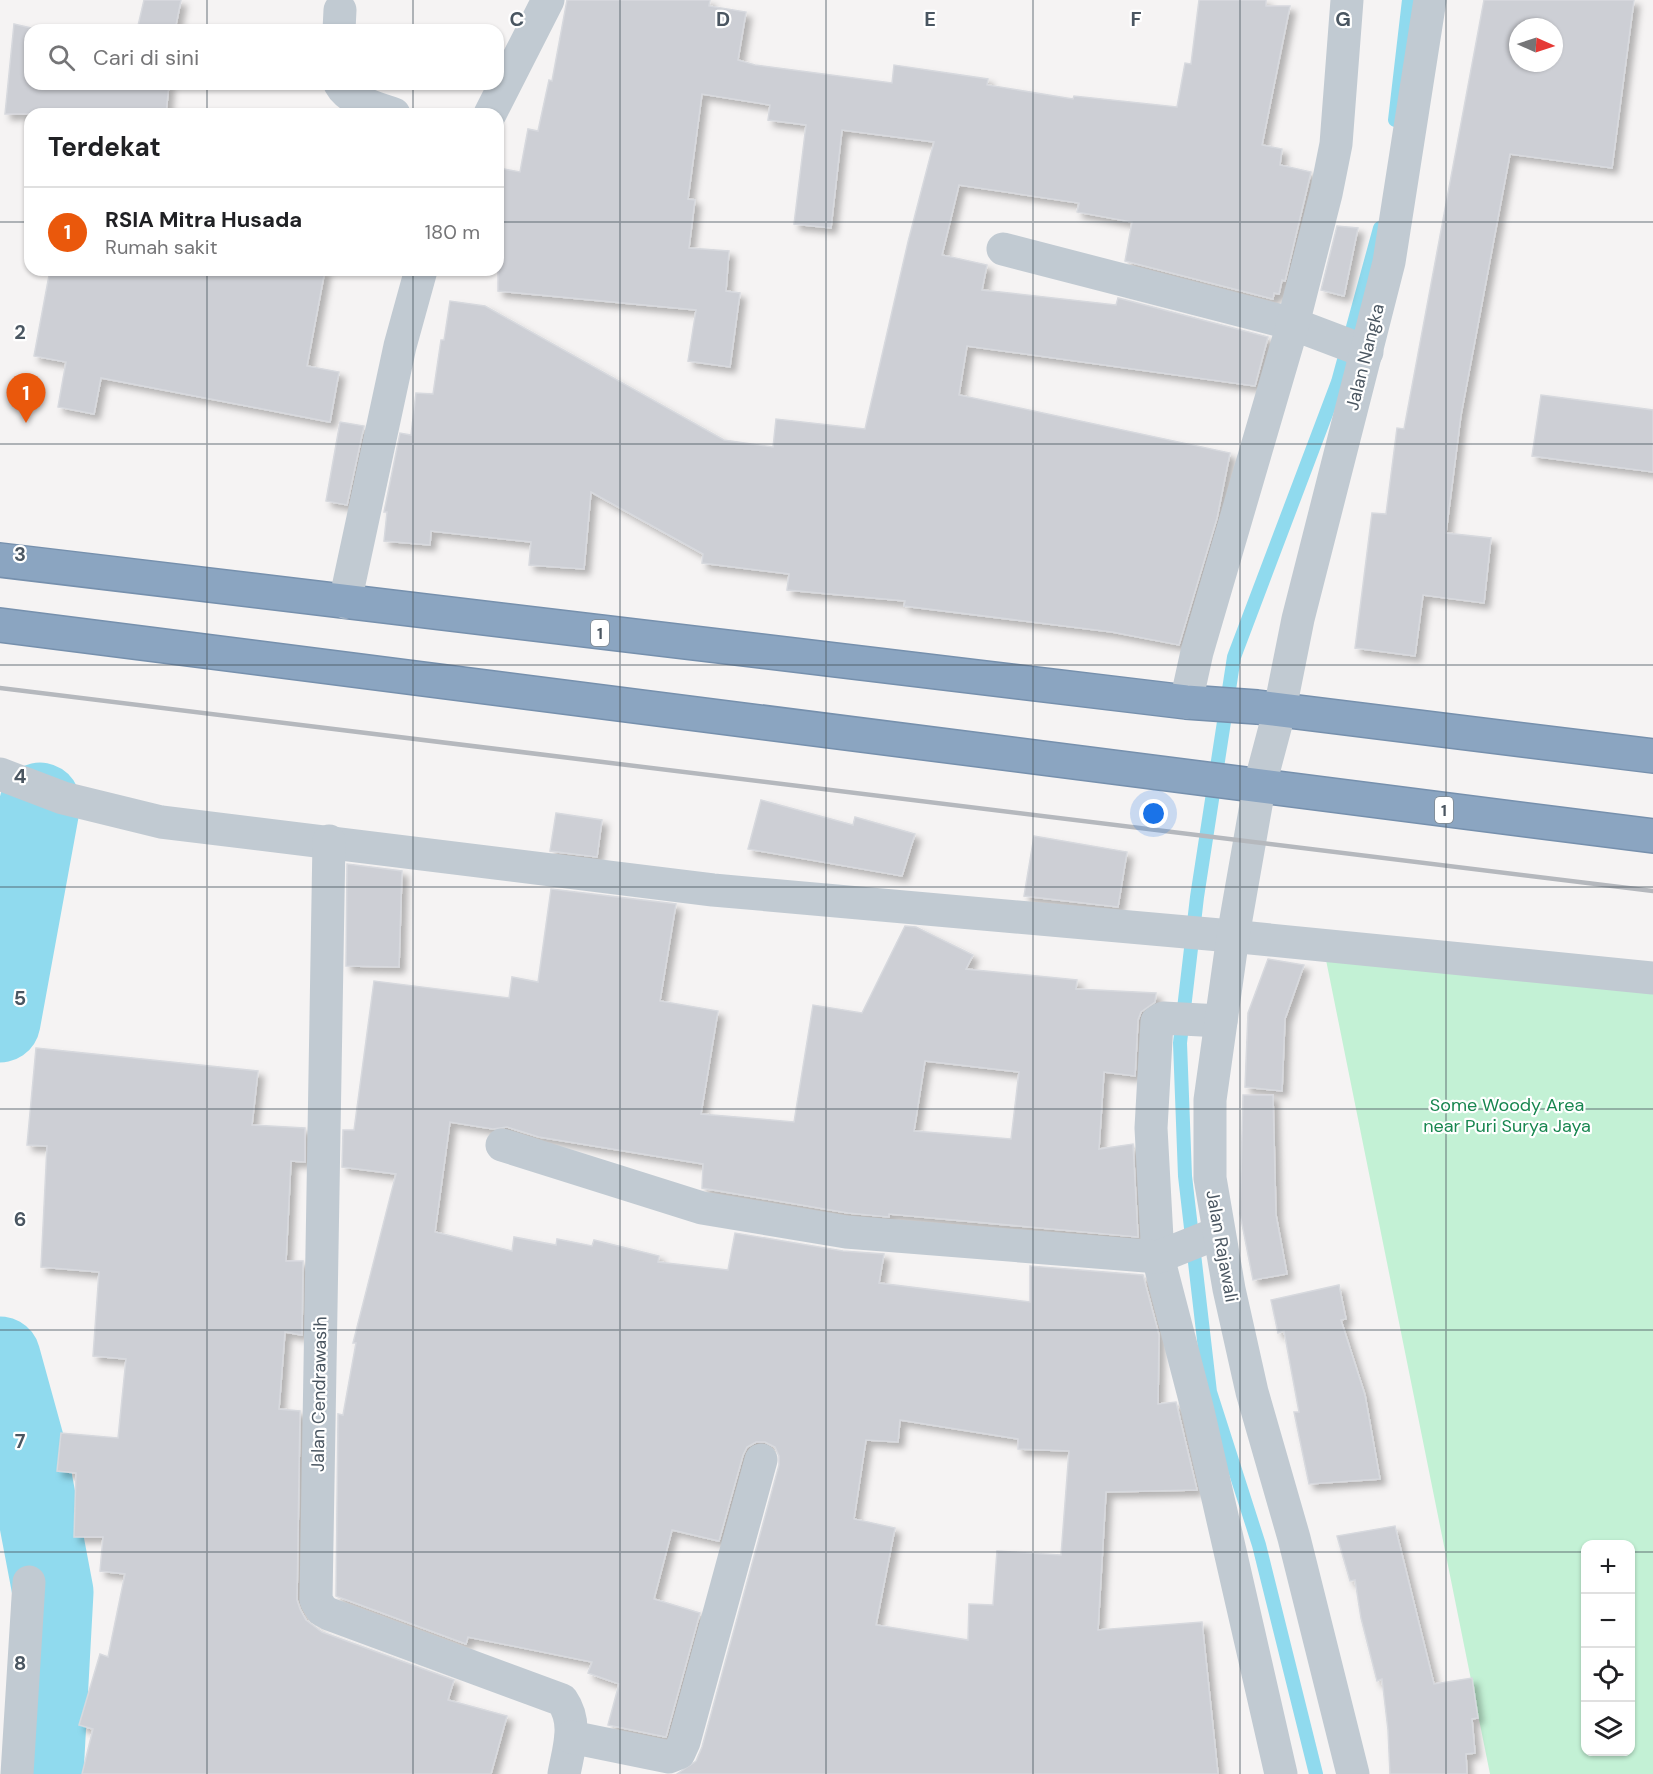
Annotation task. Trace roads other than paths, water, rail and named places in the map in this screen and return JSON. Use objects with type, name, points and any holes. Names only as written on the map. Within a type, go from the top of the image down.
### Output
[{"type":"highway","name":"1","points":[[0,560],[1193,702],[1268,708],[1653,756]]},
{"type":"highway","name":"1","points":[[0,626],[1653,836]]},
{"type":"street","points":[[504,86],[548,0]]},
{"type":"street","points":[[1193,702],[1197,652],[1298,326],[1336,144],[1347,0]]},
{"type":"street","name":"Jalan Nangka","points":[[1268,708],[1298,620],[1361,349],[1389,262],[1430,0]]},
{"type":"street","points":[[344,90],[361,101],[379,108]]},
{"type":"street","points":[[493,108],[502,90]]},
{"type":"street","points":[[1003,249],[1298,326],[1361,349]]},
{"type":"street","points":[[345,602],[400,346],[419,276]]},
{"type":"street","name":"Jalan Rajawali","points":[[1268,708],[1248,786],[1216,1021],[1210,1100],[1210,1178],[1215,1234],[1252,1392],[1294,1538],[1353,1774]]},
{"type":"street","points":[[0,774],[63,798],[161,822],[714,890],[1227,936],[1653,978]]},
{"type":"street","name":"Jalan Cendrawasih","points":[[329,842],[316,1600],[322,1610],[329,1614],[562,1700],[570,1711],[573,1725],[564,1774]]},
{"type":"street","points":[[1216,1021],[1163,1018],[1157,1022],[1152,1128],[1166,1254],[1198,1411],[1281,1774]]},
{"type":"street","points":[[502,1145],[702,1208],[846,1232],[1166,1254],[1215,1234]]},
{"type":"street","points":[[571,1737],[669,1757],[679,1753],[684,1742],[761,1460]]},
{"type":"street","points":[[17,1774],[29,1582]]},
{"type":"waterway","points":[[1395,120],[1409,0]]},
{"type":"waterway","points":[[1316,1774],[1259,1545],[1210,1392],[1185,1176],[1180,1043],[1197,897],[1234,657],[1338,382],[1380,228]]},
{"type":"waterway","points":[[0,1022],[40,803]]},
{"type":"waterway","points":[[0,1357],[27,1455],[53,1592],[43,1774]]},
{"type":"railway","points":[[0,688],[1653,891]]},
{"type":"place","name":"RSIA Mitra Husada","points":[[26,423]]},
{"type":"park label","name":"Some Woody Area near Puri Surya Jaya","points":[[1507,1115]]}]
